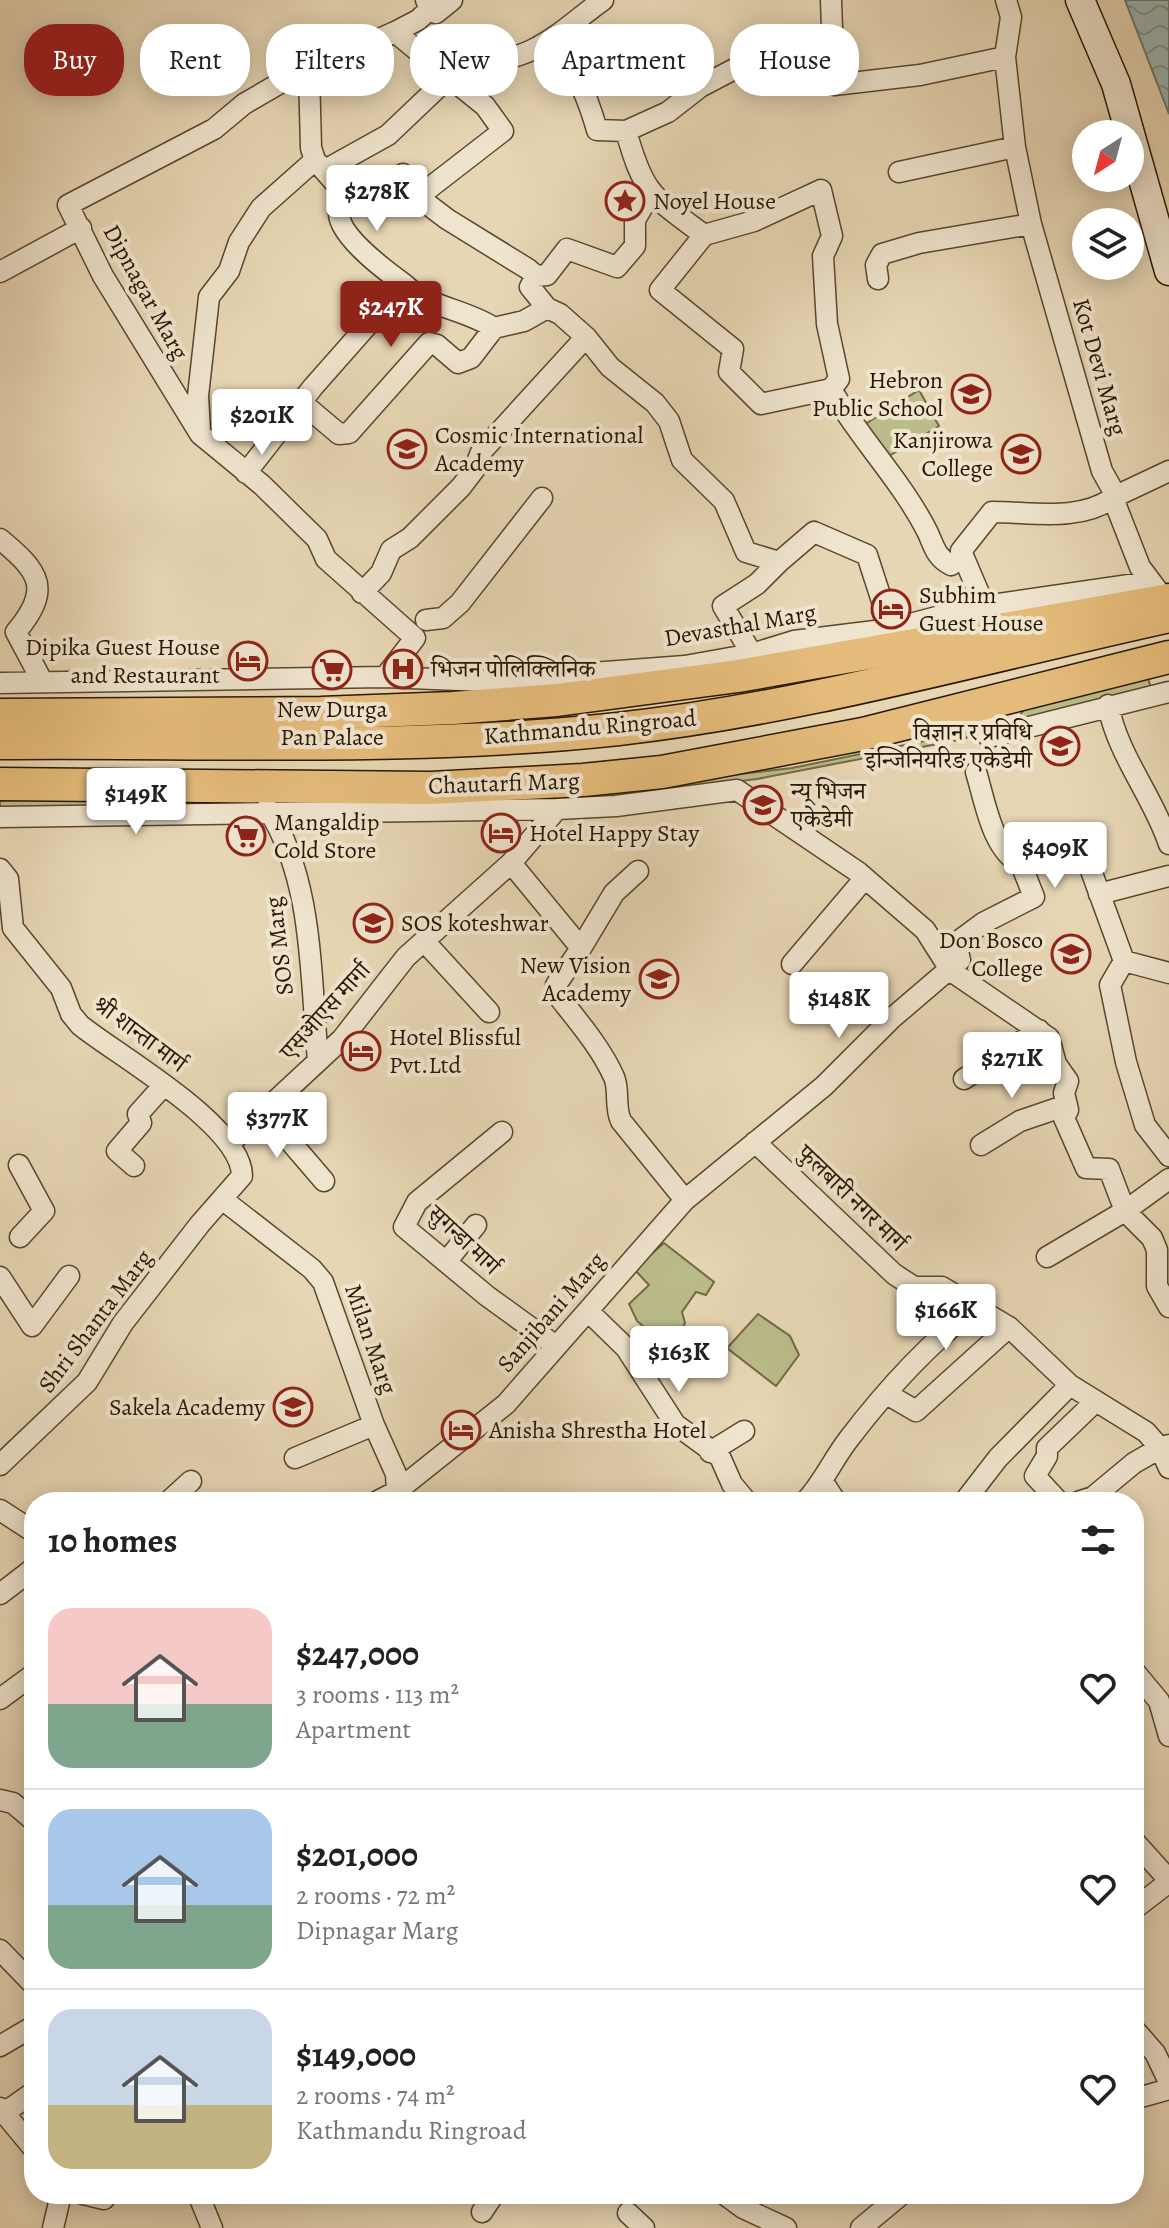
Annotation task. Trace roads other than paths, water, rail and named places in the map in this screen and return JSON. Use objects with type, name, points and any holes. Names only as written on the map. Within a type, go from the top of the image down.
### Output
[{"type":"main road","points":[[1080,0],[1116,84],[1169,271]]},
{"type":"main road","points":[[0,715],[321,713],[557,700],[738,676],[1163,600]]},
{"type":"main road","name":"Kathmandu Ringroad","points":[[0,743],[429,739],[619,729],[821,697],[1163,600]]},
{"type":"main road","name":"Kathmandu Ringroad","points":[[0,758],[494,756],[583,749],[749,727],[822,713],[1169,635]]},
{"type":"main road","points":[[0,784],[265,800],[662,772],[863,734],[1169,657]]},
{"type":"street","points":[[410,44],[395,32],[418,20],[428,4],[436,13],[452,0]]},
{"type":"street","points":[[573,24],[603,0]]},
{"type":"street","points":[[831,0],[832,24]]},
{"type":"street","name":"Kot Devi Marg","points":[[1006,0],[1011,17],[1005,57],[1015,147],[1031,224],[1102,471],[1140,567],[1163,600]]},
{"type":"street","points":[[859,82],[920,75],[1005,57]]},
{"type":"street","points":[[583,96],[597,130],[626,131],[668,112],[700,87],[730,71]]},
{"type":"street","name":"Dipnagar Marg","points":[[266,91],[244,104],[214,129],[68,205],[103,276],[200,434],[310,531],[326,559],[415,638],[385,677]]},
{"type":"street","points":[[309,96],[309,122],[320,165],[344,189],[350,200],[363,202],[403,174],[416,186],[419,196],[447,219],[536,276],[547,275],[567,249],[617,267],[635,246],[635,220],[650,194]]},
{"type":"street","points":[[200,434],[198,396],[209,297],[229,271],[239,242],[261,208],[320,165],[388,135],[429,96]]},
{"type":"street","points":[[419,196],[471,155],[495,141],[503,131],[485,106],[473,96]]},
{"type":"street","points":[[626,131],[637,170],[650,194],[704,235]]},
{"type":"street","points":[[899,172],[1015,147]]},
{"type":"street","points":[[344,189],[339,215],[349,234],[381,268],[423,298],[494,328],[524,321],[547,308]]},
{"type":"street","points":[[821,190],[832,236],[823,256],[827,324],[839,379],[831,389],[761,404],[729,372],[733,349],[660,290],[704,235],[754,221],[821,190]]},
{"type":"street","points":[[878,279],[876,265],[882,254],[919,243],[1031,224]]},
{"type":"street","points":[[0,272],[81,228]]},
{"type":"street","points":[[536,276],[530,287],[547,308],[560,314],[586,337],[610,367],[655,403],[669,421],[682,460],[724,501],[746,552],[779,562]]},
{"type":"street","points":[[246,473],[301,402],[404,284]]},
{"type":"street","points":[[301,402],[339,434],[349,433],[429,343],[437,345],[458,363],[471,358],[494,328]]},
{"type":"street","points":[[362,593],[381,573],[391,550],[403,544],[461,487],[481,452],[586,337]]},
{"type":"street","points":[[831,389],[916,514],[928,533],[931,546],[951,565],[963,556]]},
{"type":"street","points":[[971,608],[981,598],[961,551],[992,512],[1071,513],[1095,510],[1114,497],[1169,471]]},
{"type":"street","points":[[426,620],[443,618],[460,603],[542,498]]},
{"type":"street","points":[[752,654],[723,606],[757,584],[814,532],[867,555],[891,629]]},
{"type":"street","points":[[0,539],[22,560],[40,588],[38,603],[16,632],[42,681]]},
{"type":"street","name":"Devasthal Marg","points":[[0,683],[531,678],[630,667],[685,666],[752,654],[794,641],[891,629],[971,608],[1163,600]]},
{"type":"street","points":[[981,703],[989,737],[1169,692]]},
{"type":"street","points":[[1108,705],[1141,789],[1159,815],[1169,844]]},
{"type":"street","points":[[951,971],[960,960],[956,943],[983,923],[1034,897],[1021,864],[1008,857],[988,815],[976,772]]},
{"type":"street","name":"Chautarfi Marg","points":[[0,817],[265,800],[557,809],[616,806],[737,790],[865,878]]},
{"type":"street","name":"SOS Marg","points":[[265,800],[288,842],[301,895],[318,1060]]},
{"type":"street","name":"एसओएस मार्गा","points":[[230,1143],[342,1039],[406,957],[511,863],[557,809]]},
{"type":"street","points":[[1085,854],[1124,961]]},
{"type":"street","points":[[511,863],[581,948]]},
{"type":"street","name":"श्री शान्ता मार्ग","points":[[0,869],[8,879],[7,934],[61,988],[71,1014],[80,1025],[164,1085],[230,1143]]},
{"type":"street","points":[[638,871],[614,893],[556,985],[555,992],[595,1045],[614,1077],[617,1088],[615,1107],[621,1121],[685,1200]]},
{"type":"street","points":[[1099,894],[1169,876]]},
{"type":"street","points":[[792,964],[865,878],[925,930],[951,971],[1049,1038],[1056,1064],[1068,1081],[1064,1093],[1067,1105],[1064,1118],[1086,1168],[1109,1169],[1125,1211],[1152,1238],[1169,1307]]},
{"type":"street","points":[[424,941],[489,1012]]},
{"type":"street","points":[[1124,961],[1169,973]]},
{"type":"street","points":[[1124,961],[1110,985],[1126,1062],[1145,1125],[1169,1156]]},
{"type":"street","name":"फुलबारी नगर मार्ग","points":[[951,971],[891,1019],[824,1086],[755,1142],[894,1274],[914,1287],[942,1287],[977,1306],[1009,1327],[1070,1385],[1165,1446]]},
{"type":"street","points":[[964,1079],[1039,1030]]},
{"type":"street","points":[[134,1166],[117,1151],[141,1123],[138,1114],[164,1085]]},
{"type":"street","points":[[981,1145],[1020,1121],[1067,1105]]},
{"type":"street","points":[[264,1111],[324,1181]]},
{"type":"street","name":"सुगन्डा मार्ग","points":[[502,1132],[417,1202],[404,1227],[556,1346]]},
{"type":"street","name":"Sanjibani Marg","points":[[392,1492],[506,1404],[685,1200],[755,1142]]},
{"type":"street","name":"Shri Shanta Marg","points":[[0,1465],[87,1382],[123,1323],[242,1176],[242,1163],[230,1143]]},
{"type":"street","points":[[19,1165],[44,1211],[20,1237]]},
{"type":"street","points":[[1047,1257],[1125,1211],[1169,1179]]},
{"type":"street","name":"Milan Marg","points":[[222,1199],[312,1269],[323,1282],[374,1425],[396,1474],[387,1492]]},
{"type":"street","points":[[446,1262],[476,1225]]},
{"type":"street","points":[[2,1285],[32,1326],[69,1276]]},
{"type":"street","points":[[814,1492],[849,1439],[917,1356],[934,1345],[951,1326],[977,1306]]},
{"type":"street","points":[[588,1311],[626,1348],[675,1424],[720,1457],[739,1492]]},
{"type":"street","points":[[887,1394],[916,1411],[1009,1327]]},
{"type":"street","points":[[972,1492],[998,1458],[1070,1385]]},
{"type":"street","points":[[1050,1492],[1035,1476],[1047,1456],[1047,1448],[1057,1435],[1096,1401]]},
{"type":"street","points":[[295,1458],[374,1425]]},
{"type":"street","points":[[710,1452],[744,1431]]},
{"type":"street","points":[[1099,1492],[1134,1463],[1165,1446],[1169,1468]]},
{"type":"street","points":[[179,1492],[191,1481]]},
{"type":"street","points":[[823,1482],[830,1492]]},
{"type":"street","points":[[0,1510],[24,1526]]},
{"type":"street","points":[[0,1594],[24,1576]]},
{"type":"street","points":[[0,1699],[24,1681]]},
{"type":"street","points":[[1144,1683],[1159,1701],[1169,1736]]},
{"type":"street","points":[[0,1800],[13,1803],[24,1812]]},
{"type":"street","points":[[1144,1852],[1169,1881],[1144,1901]]},
{"type":"street","points":[[0,1950],[24,1975]]},
{"type":"street","points":[[0,2046],[24,2032]]},
{"type":"street","points":[[1144,2035],[1169,2050]]},
{"type":"street","points":[[1144,2040],[1155,2053],[1169,2082]]},
{"type":"street","points":[[1144,2096],[1169,2089]]},
{"type":"street","points":[[24,2098],[2,2111],[24,2137]]},
{"type":"street","points":[[53,2228],[59,2204]]},
{"type":"street","points":[[202,2204],[212,2228]]},
{"type":"street","points":[[482,2212],[487,2204]]},
{"type":"street","points":[[752,2204],[786,2228]]},
{"type":"street","points":[[861,2228],[890,2204]]},
{"type":"street","points":[[628,2213],[644,2228]]},
{"type":"water","points":[[1125,0],[1169,0],[1169,114]]},
{"type":"place","name":"Noyel House","points":[[625,201]]},
{"type":"place","name":"Hebron Public School","points":[[971,394]]},
{"type":"place","name":"Cosmic International Academy","points":[[407,449]]},
{"type":"place","name":"Kanjirowa College","points":[[1021,454]]},
{"type":"place","name":"Subhim Guest House","points":[[891,609]]},
{"type":"place","name":"Dipika Guest House and Restaurant","points":[[248,661]]},
{"type":"place","name":"भिजन पोलिक्लिनिक","points":[[403,669]]},
{"type":"place","name":"New Durga Pan Palace","points":[[332,670]]},
{"type":"place","name":"विज्ञान र प्रविधि इन्जिनियरिङ एकेडेमी","points":[[1060,746]]},
{"type":"place","name":"न्यू भिजन एकेडेमी","points":[[763,805]]},
{"type":"place","name":"Hotel Happy Stay","points":[[501,833]]},
{"type":"place","name":"Mangaldip Cold Store","points":[[246,836]]},
{"type":"place","name":"SOS koteshwar","points":[[373,923]]},
{"type":"place","name":"Don Bosco College","points":[[1071,954]]},
{"type":"place","name":"New Vision Academy","points":[[659,979]]},
{"type":"place","name":"Hotel Blissful Pvt.Ltd","points":[[361,1051]]},
{"type":"place","name":"Sakela Academy","points":[[293,1407]]},
{"type":"place","name":"Anisha Shrestha Hotel","points":[[461,1430]]}]
